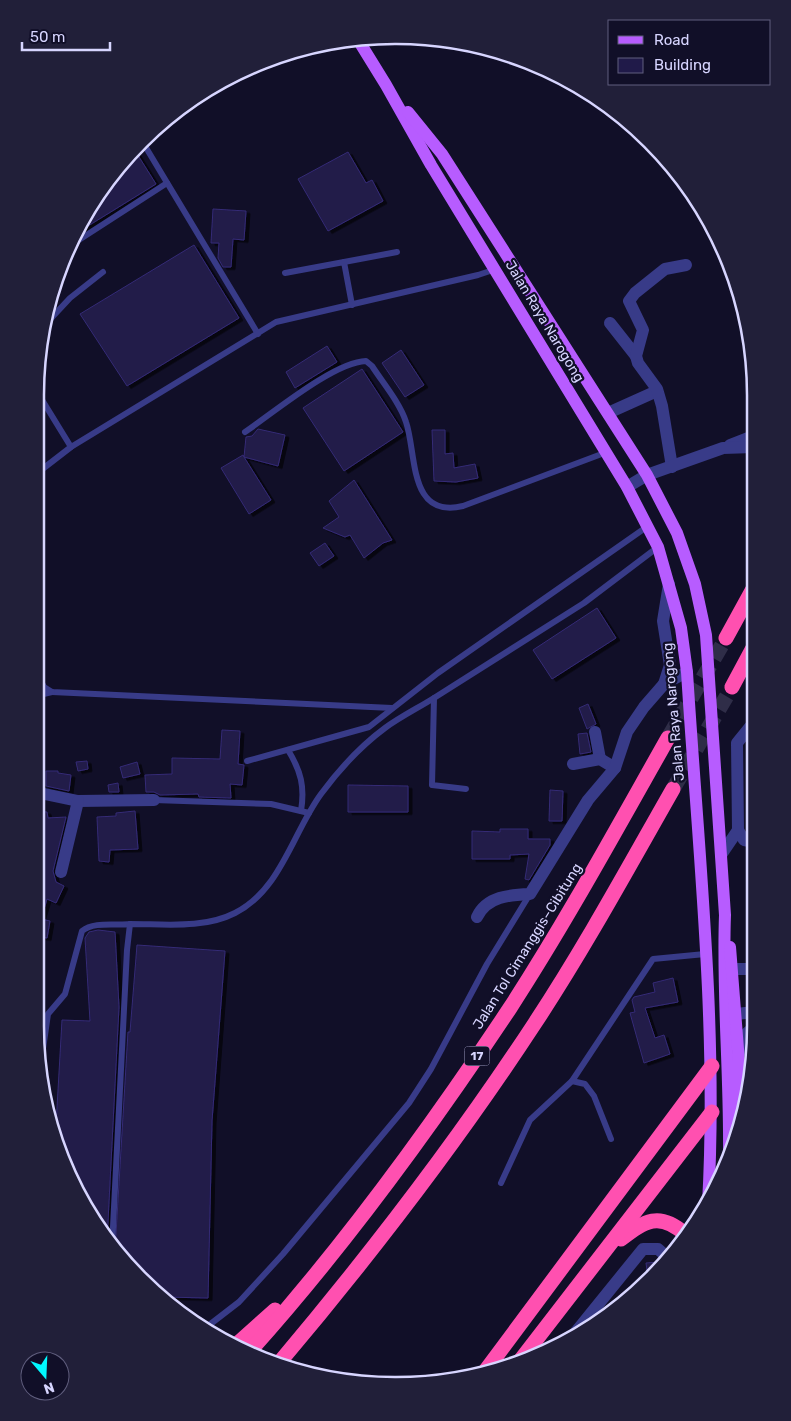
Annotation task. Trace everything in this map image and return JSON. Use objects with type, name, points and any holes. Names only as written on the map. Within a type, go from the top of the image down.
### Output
[{"type":"highway","points":[[726,638],[747,600]]},
{"type":"highway","points":[[732,687],[747,659]]},
{"type":"highway","name":"Jalan Tol Cimanggis–Cibitung","points":[[254,1347],[379,1194],[511,1006],[574,903],[668,738]]},
{"type":"highway","name":"17","points":[[282,1359],[403,1212],[471,1117],[536,1022],[599,918],[673,789]]},
{"type":"highway","points":[[490,1364],[712,1066]]},
{"type":"highway","points":[[527,1351],[712,1112]]},
{"type":"highway","points":[[602,1254],[642,1223],[659,1220],[673,1224],[681,1231]]},
{"type":"highway","points":[[240,1341],[315,1274]]},
{"type":"main road","name":"Jalan Raya Narogong","points":[[362,46],[431,165],[607,452],[648,526],[658,547],[669,582],[681,628],[687,672],[712,1066],[709,1185]]},
{"type":"main road","name":"Jalan Raya Narogong","points":[[386,85],[442,154],[647,475],[677,533],[695,584],[706,635],[725,915],[723,961],[729,1065],[729,1138]]},
{"type":"main road","points":[[725,915],[733,969],[738,1048],[739,1100]]},
{"type":"main road","points":[[712,1066],[729,1065]]},
{"type":"main road","points":[[712,1112],[730,1112]]},
{"type":"street","points":[[636,356],[644,330],[629,301],[630,298],[665,269],[686,265]]},
{"type":"street","points":[[610,323],[636,356],[657,391],[662,406],[672,468]]},
{"type":"street","points":[[608,413],[657,391]]},
{"type":"street","points":[[627,487],[647,475],[672,468],[747,438]]},
{"type":"street","points":[[723,448],[747,447]]},
{"type":"street","points":[[477,917],[480,909],[496,898],[530,894],[588,800],[615,768],[627,732],[664,684],[670,665],[663,621],[669,582]]},
{"type":"street","points":[[664,684],[687,672]]},
{"type":"street","points":[[747,731],[737,743],[738,830],[744,840],[747,841]]},
{"type":"street","points":[[595,732],[600,759]]},
{"type":"street","points":[[573,764],[600,759],[615,768]]},
{"type":"street","points":[[44,794],[78,801],[154,800]]},
{"type":"street","points":[[61,872],[78,801]]},
{"type":"street","points":[[721,855],[738,830]]},
{"type":"street","points":[[733,969],[747,969]]},
{"type":"street","points":[[736,1014],[747,1013]]},
{"type":"street","points":[[738,1048],[747,1037]]},
{"type":"street","points":[[738,1048],[746,1044]]},
{"type":"street","points":[[582,1323],[643,1250],[658,1249],[663,1253]]},
{"type":"lane","points":[[146,148],[258,334]]},
{"type":"lane","points":[[81,239],[167,184]]},
{"type":"lane","points":[[285,273],[397,252]]},
{"type":"lane","points":[[344,262],[352,305]]},
{"type":"lane","points":[[44,468],[71,447],[276,322],[478,275],[496,269]]},
{"type":"lane","points":[[53,317],[70,298],[103,272]]},
{"type":"lane","points":[[245,432],[319,380],[357,362],[366,361],[372,366],[406,420],[414,468],[420,488],[428,499],[439,506],[450,509],[463,506],[607,452]]},
{"type":"lane","points":[[44,403],[71,447]]},
{"type":"lane","points":[[247,761],[369,727],[438,673],[648,526]]},
{"type":"lane","points":[[45,1039],[48,1014],[65,994],[82,931],[95,925],[207,924],[235,913],[249,904],[263,890],[291,851],[309,813],[322,794],[349,763],[384,729],[584,603],[658,547]]},
{"type":"lane","points":[[44,686],[52,692]]},
{"type":"lane","points":[[44,694],[52,692],[392,708]]},
{"type":"lane","points":[[434,698],[432,785],[466,789]]},
{"type":"lane","points":[[288,750],[302,779],[304,792],[301,811]]},
{"type":"lane","points":[[154,800],[271,804],[309,813]]},
{"type":"lane","points":[[210,1324],[239,1302],[409,1103],[431,1069],[488,964],[530,894]]},
{"type":"lane","points":[[113,1235],[127,950],[130,924]]},
{"type":"lane","points":[[501,1183],[530,1120],[572,1081],[653,959],[705,954]]},
{"type":"lane","points":[[572,1081],[585,1084],[594,1096],[611,1139]]},
{"type":"building","points":[[348,152],[366,183],[372,180],[383,201],[328,231],[298,179]]},
{"type":"building","points":[[138,156],[156,184],[88,226],[116,181]]},
{"type":"building","points":[[213,209],[246,211],[244,240],[233,239],[231,267],[223,267],[218,258],[219,243],[211,243]]},
{"type":"building","points":[[194,245],[239,318],[127,386],[80,314]]},
{"type":"building","points":[[327,346],[337,362],[295,388],[286,372]]},
{"type":"building","points":[[401,350],[424,385],[405,397],[382,363]]},
{"type":"building","points":[[362,369],[403,432],[344,471],[303,408]]},
{"type":"building","points":[[258,429],[285,435],[278,466],[244,457],[246,437],[252,436]]},
{"type":"building","points":[[432,430],[445,430],[445,454],[453,453],[454,468],[475,464],[478,478],[456,482],[434,481]]},
{"type":"building","points":[[243,455],[271,500],[249,514],[221,468]]},
{"type":"building","points":[[354,480],[392,540],[383,543],[364,558],[350,535],[345,537],[323,528],[339,517],[329,501]]},
{"type":"building","points":[[325,543],[334,556],[319,566],[310,553]]},
{"type":"building","points":[[597,608],[616,638],[552,679],[533,650]]},
{"type":"building","points":[[588,704],[596,724],[587,729],[579,708]]},
{"type":"building","points":[[222,730],[240,731],[238,764],[244,765],[242,785],[230,784],[231,798],[199,797],[198,794],[160,795],[154,792],[146,792],[145,775],[172,774],[172,758],[220,759]]},
{"type":"building","points":[[587,733],[591,752],[580,754],[578,734]]},
{"type":"building","points":[[87,761],[88,769],[78,771],[76,762]]},
{"type":"building","points":[[137,762],[140,774],[123,778],[120,767]]},
{"type":"building","points":[[46,771],[58,771],[58,773],[71,775],[69,791],[46,786]]},
{"type":"building","points":[[118,783],[119,792],[109,792],[108,785]]},
{"type":"building","points":[[348,785],[408,786],[408,812],[348,812]]},
{"type":"building","points":[[550,790],[563,791],[562,821],[549,821]]},
{"type":"building","points":[[135,811],[138,849],[110,850],[109,862],[99,861],[97,817],[116,816],[116,813]]},
{"type":"building","points":[[44,812],[47,812],[48,818],[66,817],[53,871],[56,882],[64,886],[56,903],[47,899],[44,909]]},
{"type":"building","points":[[500,829],[528,829],[528,839],[550,839],[550,845],[529,880],[525,879],[529,854],[510,855],[510,859],[472,859],[472,831],[500,832]]},
{"type":"building","points":[[44,920],[50,921],[47,938],[44,938]]},
{"type":"building","points":[[98,930],[115,932],[119,1007],[108,1228],[80,1181],[62,1139],[56,1118],[62,1020],[90,1021],[85,938],[89,932]]},
{"type":"building","points":[[137,945],[225,951],[212,1121],[208,1298],[172,1297],[147,1274],[116,1240],[128,1032],[130,1032]]},
{"type":"building","points":[[673,978],[678,1002],[645,1008],[655,1038],[664,1035],[670,1054],[644,1063],[630,1013],[635,1012],[632,1000],[634,997],[655,992],[653,983]]},
{"type":"building","points":[[655,1262],[647,1271],[646,1263]]},
{"type":"tunnel","points":[[668,738],[726,638]]},
{"type":"tunnel","points":[[673,789],[732,687]]}]
